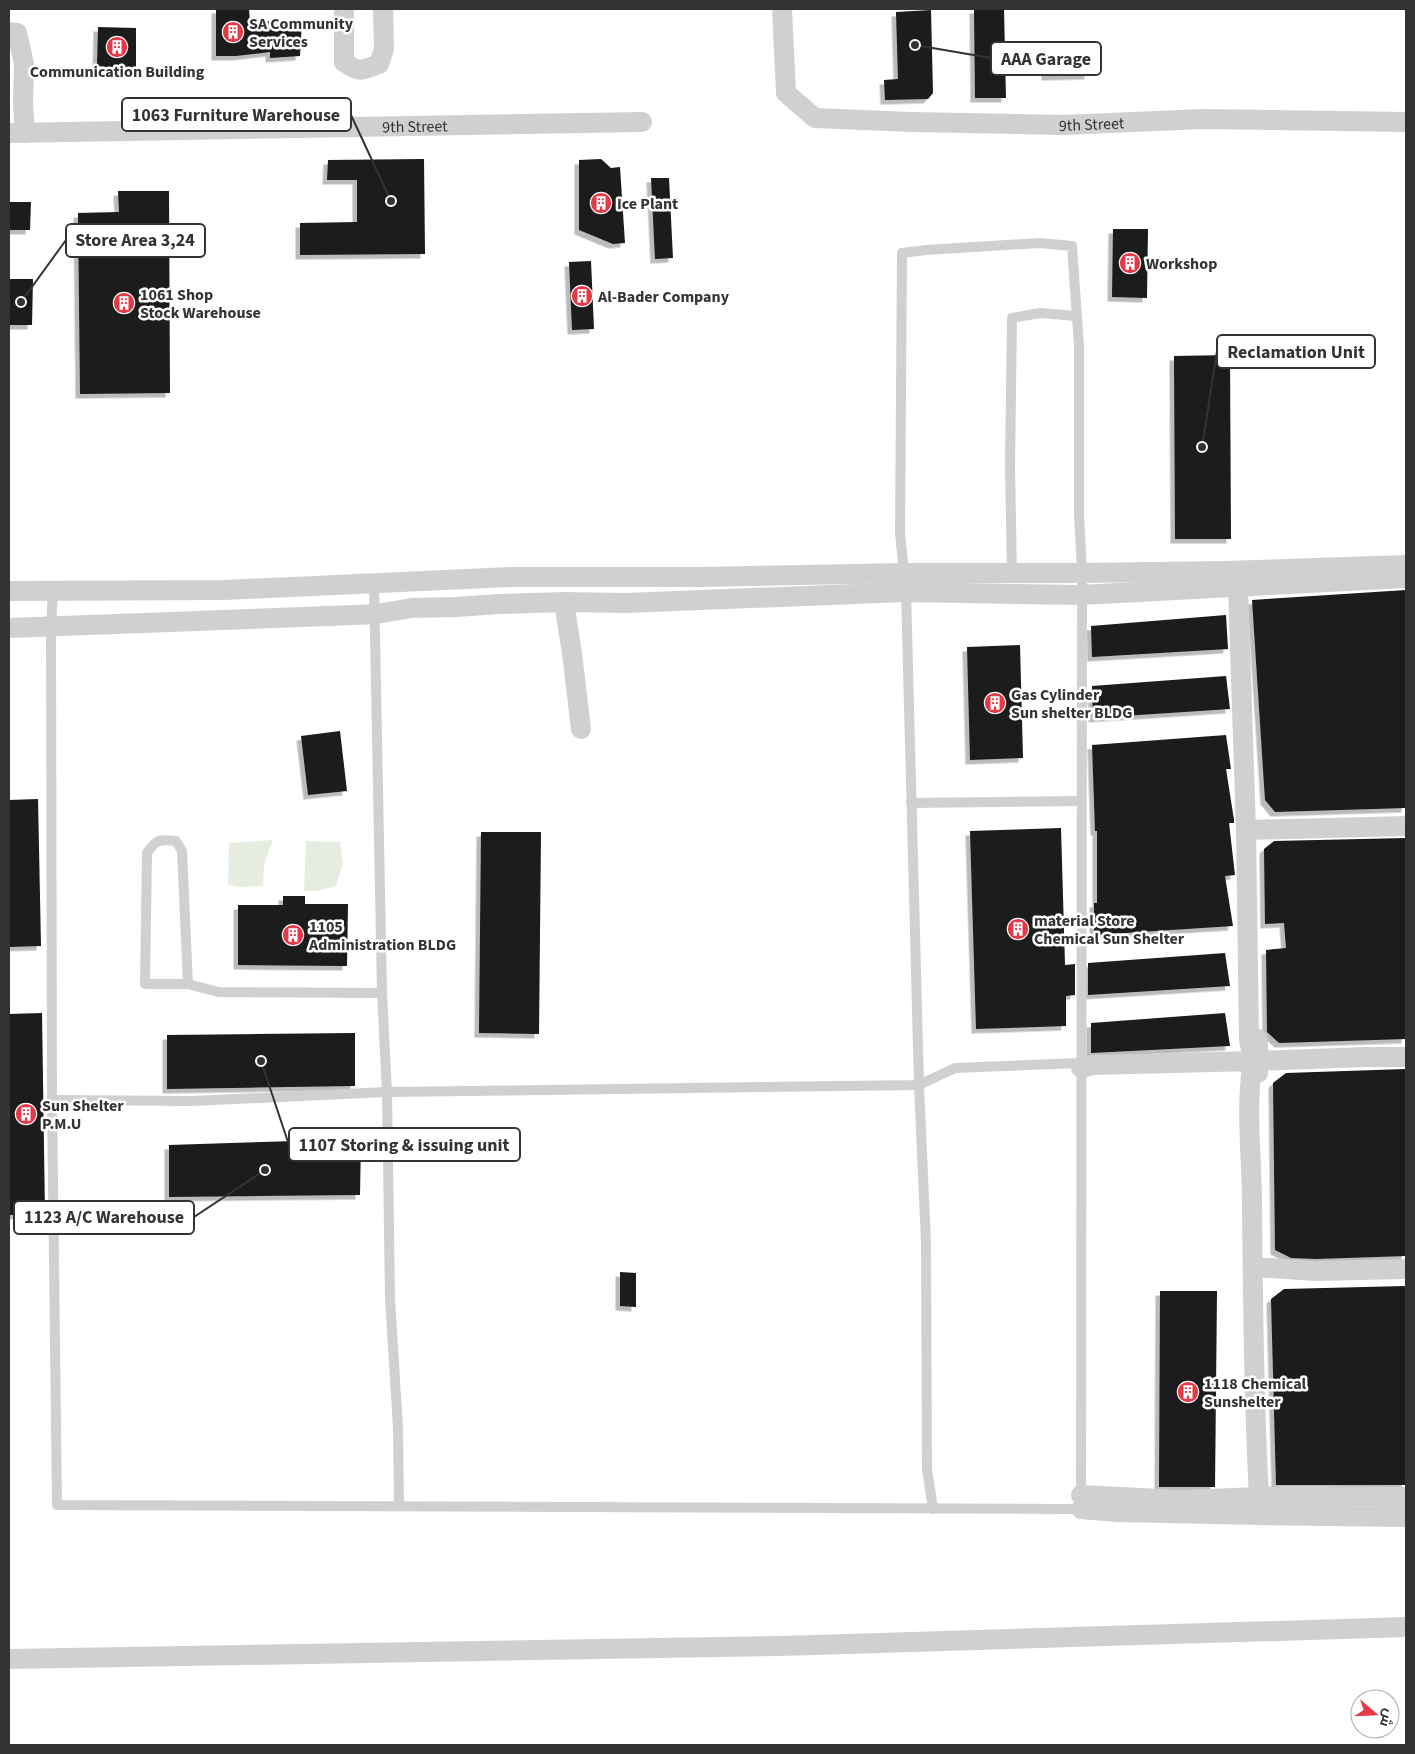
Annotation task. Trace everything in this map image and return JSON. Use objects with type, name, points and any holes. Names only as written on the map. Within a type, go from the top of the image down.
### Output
[{"type":"street","points":[[344,9],[344,62],[355,70],[367,69],[379,64],[384,49],[383,9]]},
{"type":"street","name":"9th Street","points":[[782,9],[786,93],[815,118],[1063,125],[1203,120],[1406,122]]},
{"type":"street","points":[[9,32],[17,33],[24,64],[23,104],[17,133]]},
{"type":"street","name":"9th Street","points":[[17,133],[642,122]]},
{"type":"street","points":[[9,628],[376,614],[412,608],[500,604],[625,603],[1012,573],[1225,571],[1406,565]]},
{"type":"street","points":[[9,591],[224,590],[512,577],[700,577],[905,582],[1013,593],[1080,595],[1406,578]]},
{"type":"street","points":[[1242,587],[1251,824],[1249,1039],[1255,1052],[1249,1085],[1264,1506]]},
{"type":"street","points":[[564,602],[581,729]]},
{"type":"street","points":[[1251,824],[1264,819],[1406,818]]},
{"type":"street","points":[[1251,824],[1406,826]]},
{"type":"street","points":[[1255,1052],[1268,1050],[1406,1048]]},
{"type":"street","points":[[1081,1062],[1104,1056],[1255,1052],[1406,1057]]},
{"type":"street","points":[[1256,1274],[1316,1270],[1406,1269]]},
{"type":"street","points":[[1256,1274],[1306,1278],[1406,1277]]},
{"type":"street","points":[[1264,1506],[1406,1497]]},
{"type":"street","points":[[1081,1502],[1181,1500],[1406,1516]]},
{"type":"street","points":[[9,1659],[771,1646],[1406,1627]]},
{"type":"lane","points":[[53,590],[51,627],[52,1100],[57,1505],[933,1509],[1081,1502],[1080,595],[1082,573],[1079,515],[1079,346],[1072,246],[1040,243],[902,253],[900,533],[905,582],[919,1085],[926,1243],[927,1469],[933,1509]]},
{"type":"lane","points":[[1013,593],[1010,465],[1012,318],[1040,313],[1076,316]]},
{"type":"lane","points":[[374,584],[382,993],[387,1092],[390,1299],[398,1428],[399,1506]]},
{"type":"lane","points":[[912,803],[1081,801]]},
{"type":"lane","points":[[188,984],[182,851],[176,841],[162,839],[153,844],[147,853],[145,984],[188,984],[218,992],[382,993]]},
{"type":"lane","points":[[52,1100],[192,1101],[387,1092],[919,1085],[955,1068],[1081,1062]]},
{"type":"shaded area","points":[[273,840],[264,864],[263,886],[237,887],[228,884],[229,843]]},
{"type":"shaded area","points":[[306,841],[340,842],[343,863],[336,886],[317,891],[304,891]]},
{"type":"building","points":[[216,9],[249,9],[250,22],[302,20],[300,56],[270,58],[270,52],[216,56]]},
{"type":"building","points":[[974,9],[1004,9],[1006,98],[975,98]]},
{"type":"building","points":[[931,10],[933,93],[928,99],[885,100],[884,80],[898,79],[896,12]]},
{"type":"building","name":"Communication Building","points":[[98,27],[136,28],[136,70],[97,66]]},
{"type":"building","points":[[1089,49],[1089,75],[1046,76],[1046,51]]},
{"type":"building","points":[[424,159],[425,254],[300,255],[300,223],[357,222],[357,180],[327,180],[328,160]]},
{"type":"building","name":"Ice Plant","points":[[601,159],[611,168],[620,167],[625,243],[613,244],[579,230],[579,160]]},
{"type":"building","points":[[651,178],[669,178],[673,258],[655,259]]},
{"type":"building","name":"1061 Shop Stock Warehouse","points":[[118,191],[169,191],[170,393],[80,394],[78,213],[119,212]]},
{"type":"building","points":[[9,202],[31,202],[30,230],[9,230]]},
{"type":"building","name":"Workshop","points":[[1113,229],[1148,229],[1147,298],[1112,297]]},
{"type":"building","name":"Al-Bader Company","points":[[591,261],[594,329],[572,330],[569,262]]},
{"type":"building","points":[[9,279],[33,279],[32,325],[9,325]]},
{"type":"building","points":[[1230,355],[1231,539],[1175,539],[1174,356]]},
{"type":"building","points":[[1406,590],[1406,808],[1275,812],[1265,800],[1252,600]]},
{"type":"building","points":[[1226,615],[1228,649],[1092,657],[1091,626]]},
{"type":"building","name":"Gas Cylinder Sun shelter BLDG","points":[[1020,645],[1023,758],[970,760],[967,647]]},
{"type":"building","points":[[1226,676],[1230,709],[1093,718],[1092,686]]},
{"type":"building","points":[[340,731],[347,791],[308,795],[301,736]]},
{"type":"building","points":[[1226,735],[1231,769],[1226,769],[1234,820],[1234,823],[1229,823],[1235,875],[1225,876],[1233,926],[1094,935],[1094,903],[1097,903],[1097,831],[1095,831],[1092,745]]},
{"type":"building","points":[[38,799],[41,946],[9,947],[9,800]]},
{"type":"building","name":"material Store Chemical Sun Shelter","points":[[1061,828],[1065,965],[1075,964],[1075,995],[1066,996],[1066,1026],[976,1029],[970,831]]},
{"type":"building","points":[[481,832],[541,832],[539,1034],[479,1033]]},
{"type":"building","points":[[1406,838],[1406,1039],[1279,1043],[1267,1032],[1266,950],[1286,948],[1284,923],[1265,924],[1264,849],[1274,841]]},
{"type":"building","name":"1105 Administration BLDG","points":[[283,896],[305,896],[305,904],[348,904],[347,966],[238,965],[238,905],[283,905]]},
{"type":"building","points":[[1225,953],[1230,986],[1088,995],[1088,963]]},
{"type":"building","name":"Sun Shelter P.M.U","points":[[42,1013],[45,1214],[9,1215],[9,1014]]},
{"type":"building","points":[[1225,1013],[1230,1046],[1091,1053],[1091,1023]]},
{"type":"building","points":[[355,1033],[355,1086],[167,1089],[167,1035]]},
{"type":"building","points":[[1406,1069],[1406,1256],[1291,1258],[1275,1250],[1273,1083],[1286,1073]]},
{"type":"building","points":[[361,1139],[360,1195],[169,1197],[169,1145]]},
{"type":"building","points":[[620,1272],[636,1273],[636,1307],[620,1306]]},
{"type":"building","points":[[1406,1286],[1406,1485],[1276,1485],[1271,1299],[1284,1289]]},
{"type":"building","name":"1118 Chemical Sunshelter","points":[[1160,1291],[1217,1291],[1215,1487],[1159,1487]]},
{"type":"place","name":"SA Community Services","points":[[233,32]]},
{"type":"place","name":"AAA Garage","points":[[915,45]]},
{"type":"place","name":"Communication Building","points":[[117,47]]},
{"type":"place","name":"1063 Furniture Warehouse","points":[[391,201]]},
{"type":"place","name":"Ice Plant","points":[[601,203]]},
{"type":"place","name":"Workshop","points":[[1130,263]]},
{"type":"place","name":"Al-Bader Company","points":[[582,296]]},
{"type":"place","name":"Store Area 3,24","points":[[21,302]]},
{"type":"place","name":"1061 Shop Stock Warehouse","points":[[124,303]]},
{"type":"place","name":"Reclamation Unit","points":[[1202,447]]},
{"type":"place","name":"Gas Cylinder Sun shelter BLDG","points":[[995,703]]},
{"type":"place","name":"material Store Chemical Sun Shelter","points":[[1018,929]]},
{"type":"place","name":"1105 Administration BLDG","points":[[293,935]]},
{"type":"place","name":"1107 Storing & issuing unit","points":[[261,1061]]},
{"type":"place","name":"Sun Shelter P.M.U","points":[[26,1114]]},
{"type":"place","name":"1123 A/C Warehouse","points":[[265,1170]]},
{"type":"place","name":"1118 Chemical Sunshelter","points":[[1188,1392]]}]
